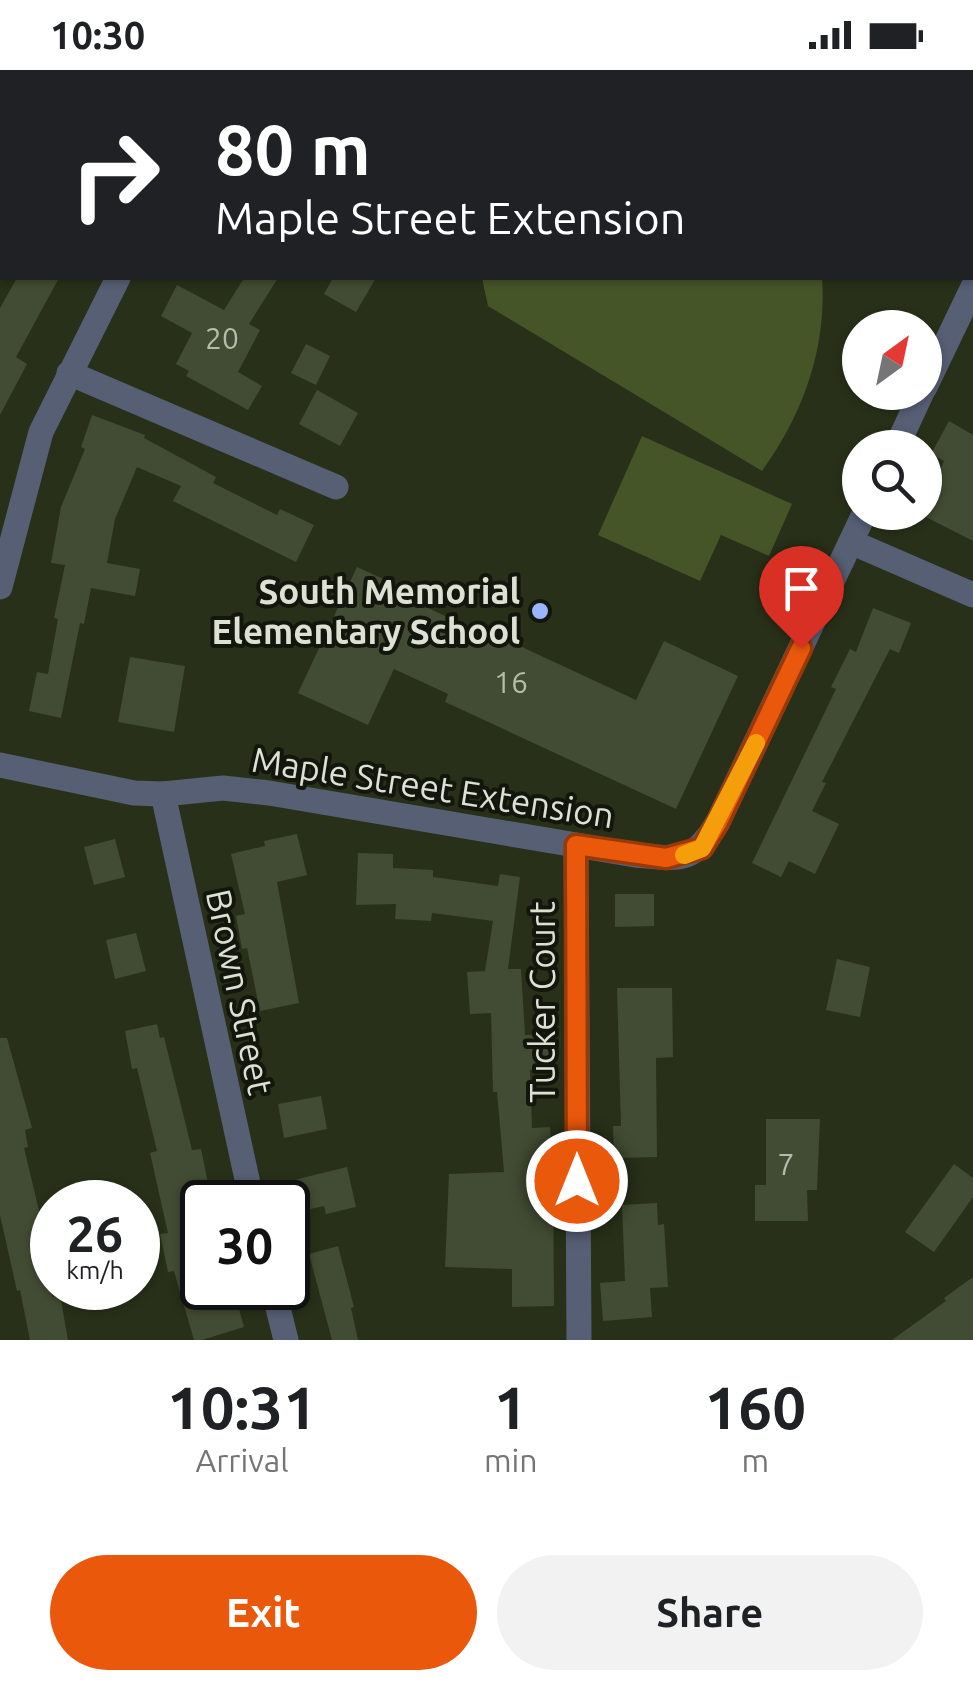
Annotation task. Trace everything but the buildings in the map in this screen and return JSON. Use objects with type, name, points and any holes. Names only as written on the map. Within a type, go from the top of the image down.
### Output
[{"type":"street","points":[[0,587],[41,432],[117,280]]},
{"type":"street","points":[[942,352],[973,287]]},
{"type":"street","points":[[69,372],[336,486]]},
{"type":"street","points":[[857,530],[851,542],[973,594]]},
{"type":"street","name":"Maple Street Extension","points":[[0,765],[134,793],[222,788],[269,793],[576,845],[666,858],[691,854],[702,848],[718,822],[851,542]]},
{"type":"street","name":"Brown Street","points":[[163,794],[247,1180]]},
{"type":"street","name":"Tucker Court","points":[[576,845],[579,1340]]},
{"type":"street","points":[[278,1310],[286,1340]]},
{"type":"green space","points":[[482,280],[822,280],[820,330],[809,379],[789,427],[762,471],[488,306]]},
{"type":"green space","points":[[642,436],[792,504],[769,556],[721,535],[700,581],[598,535]]},
{"type":"slow traffic","points":[[684,855],[702,848],[756,743]]},
{"type":"place","name":"South Memorial Elementary School","points":[[540,611]]},
{"type":"route","points":[[577,1181],[576,845],[666,858],[702,848],[801,648]]}]
